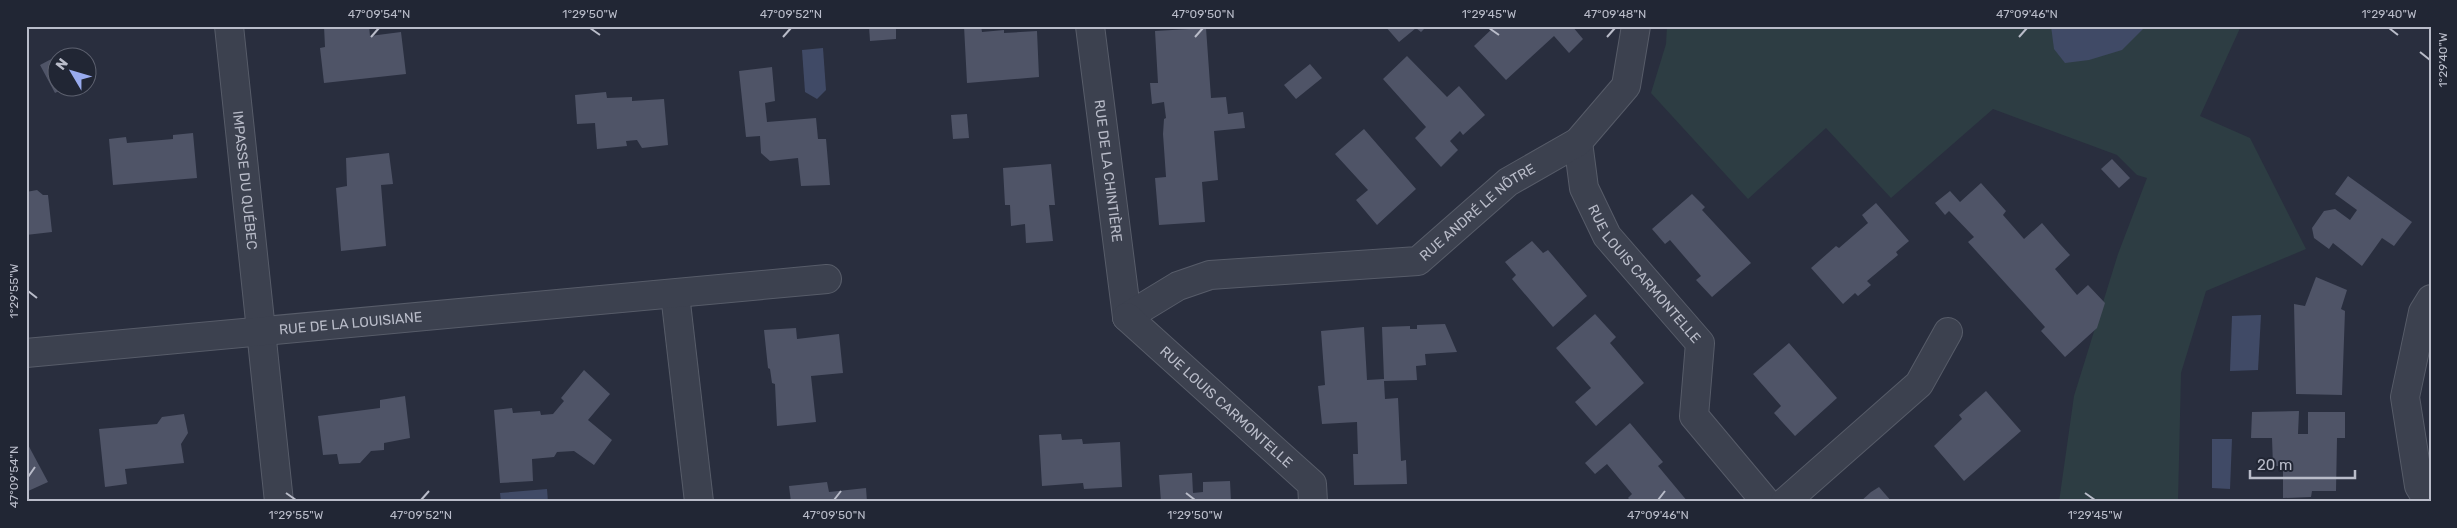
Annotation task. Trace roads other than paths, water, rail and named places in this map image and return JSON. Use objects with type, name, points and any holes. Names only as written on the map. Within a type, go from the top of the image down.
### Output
[{"type":"street","name":"IMPASSE DU QUÉBEC","points":[[229,26],[279,502]]},
{"type":"street","name":"RUE DE LA CHINTIÈRE","points":[[1090,26],[1127,317]]},
{"type":"street","name":"RUE ANDRÉ LE NÔTRE","points":[[1127,317],[1178,286],[1210,275],[1418,261],[1508,182],[1578,142],[1626,86],[1636,26]]},
{"type":"street","name":"RUE LOUIS CARMONTELLE","points":[[1578,142],[1584,188],[1606,236],[1700,343],[1694,416],[1766,502]]},
{"type":"street","name":"RUE DE LA LOUISIANE","points":[[26,353],[262,333],[827,278]]},
{"type":"street","points":[[674,294],[699,502]]},
{"type":"street","points":[[2429,502],[2419,486],[2405,397],[2423,312],[2431,300]]},
{"type":"street","name":"RUE LOUIS CARMONTELLE","points":[[1127,317],[1312,484],[1313,502]]},
{"type":"street","points":[[1785,502],[1919,384],[1948,332]]},
{"type":"water","points":[[2051,26],[2146,26],[2122,50],[2089,60],[2065,63],[2054,49]]},
{"type":"water","points":[[823,48],[826,90],[817,99],[805,92],[802,50]]},
{"type":"water","points":[[2261,315],[2258,370],[2230,371],[2232,316]]},
{"type":"water","points":[[2212,439],[2232,439],[2230,489],[2212,488]]},
{"type":"water","points":[[547,489],[548,502],[501,502],[500,493]]}]
